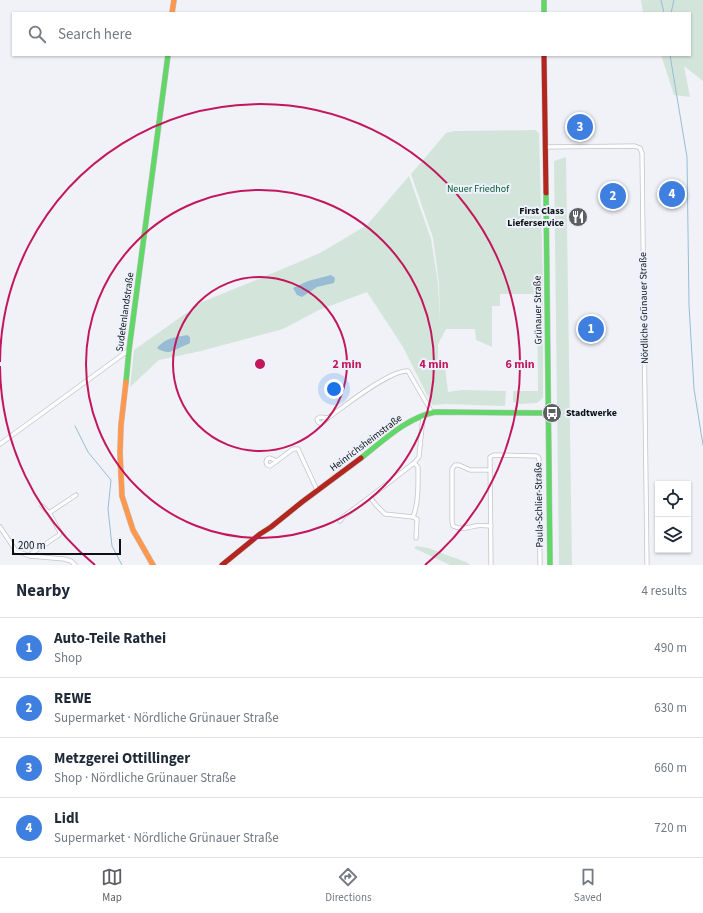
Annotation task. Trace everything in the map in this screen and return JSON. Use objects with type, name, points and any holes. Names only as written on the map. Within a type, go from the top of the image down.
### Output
[{"type":"street","points":[[172,12],[174,0]]},
{"type":"street","points":[[544,0],[544,12]]},
{"type":"street","name":"Sudetenlandstraße","points":[[153,565],[133,530],[126,510],[122,496],[120,453],[128,350],[168,56]]},
{"type":"street","name":"Grünauer Straße","points":[[544,56],[550,565]]},
{"type":"street","name":"Nördliche Grünauer Straße","points":[[545,147],[635,146],[640,148],[642,153],[646,565]]},
{"type":"street","points":[[0,444],[128,350]]},
{"type":"street","points":[[328,418],[374,386],[392,375],[405,370],[408,371],[430,409],[430,413]]},
{"type":"street","name":"Heinrichsheimstraße","points":[[222,565],[404,425],[423,416],[430,413],[548,412]]},
{"type":"street","points":[[340,521],[343,517],[414,463],[419,457],[423,416]]},
{"type":"street","points":[[277,461],[293,449],[298,448],[318,490]]},
{"type":"street","name":"Paula-Schlier-Straße","points":[[491,565],[490,457],[494,455],[536,456],[539,458],[540,565]]},
{"type":"street","points":[[413,517],[417,498],[418,467],[414,463]]},
{"type":"street","points":[[490,470],[470,470],[459,465],[455,465],[452,469],[452,521],[453,526],[456,528],[491,526]]},
{"type":"street","points":[[49,513],[76,495]]},
{"type":"street","points":[[370,497],[385,514],[413,517],[417,519],[416,538]]},
{"type":"street","points":[[30,556],[32,553],[59,535],[60,532],[49,513],[42,506]]},
{"type":"street","points":[[0,527],[16,551],[30,556],[64,559],[71,561],[75,565]]},
{"type":"green space","points":[[641,0],[703,0],[703,81],[684,66],[690,97],[674,95],[661,56],[691,56],[691,12],[643,12]]},
{"type":"green space","name":"Neuer Friedhof","points":[[535,130],[539,133],[543,282],[543,398],[537,403],[519,404],[513,402],[513,391],[538,391],[537,294],[500,294],[500,306],[492,306],[492,347],[476,340],[475,329],[446,329],[438,344],[438,364],[445,367],[448,392],[462,390],[506,391],[505,406],[432,405],[403,347],[367,292],[319,310],[283,329],[201,351],[159,360],[130,387],[134,350],[202,302],[320,253],[367,225],[409,176],[431,239],[438,283],[440,323],[439,283],[433,238],[411,174],[446,133],[454,131]]},
{"type":"green space","points":[[566,157],[572,565],[559,565],[554,161]]},
{"type":"green space","points":[[416,546],[428,548],[466,562],[470,565],[450,565],[414,548]]},
{"type":"water","points":[[331,275],[335,278],[334,283],[317,287],[302,297],[297,295],[293,288],[308,281]]},
{"type":"water","points":[[187,335],[190,337],[190,343],[170,352],[157,348],[167,340]]},
{"type":"waterway","points":[[661,0],[664,12]]},
{"type":"waterway","points":[[671,12],[674,0]]},
{"type":"waterway","points":[[670,56],[687,157],[689,305],[694,389],[703,445]]},
{"type":"waterway","points":[[75,426],[88,452],[111,480],[108,509],[112,546],[122,565]]},
{"type":"traffic: fast","points":[[544,0],[544,12]]},
{"type":"traffic: fast","points":[[126,382],[168,56]]},
{"type":"traffic: fast","points":[[546,193],[550,565]]},
{"type":"traffic: fast","points":[[361,458],[395,431],[414,419],[435,412],[548,413]]},
{"type":"traffic: slow","points":[[172,12],[174,0]]},
{"type":"traffic: slow","points":[[126,382],[121,425],[120,453],[122,496],[133,530],[153,565]]},
{"type":"traffic: jam","points":[[544,56],[546,193]]},
{"type":"traffic: jam","points":[[222,565],[260,534],[361,458]]},
{"type":"place","name":"Metzgerei Ottillinger","points":[[580,127]]},
{"type":"place","name":"Lidl","points":[[672,194]]},
{"type":"place","name":"REWE","points":[[613,196]]},
{"type":"place","name":"First Class Lieferservice","points":[[578,217]]},
{"type":"place","name":"Auto-Teile Rathei","points":[[591,329]]},
{"type":"place","name":"Stadtwerke","points":[[552,413]]}]
